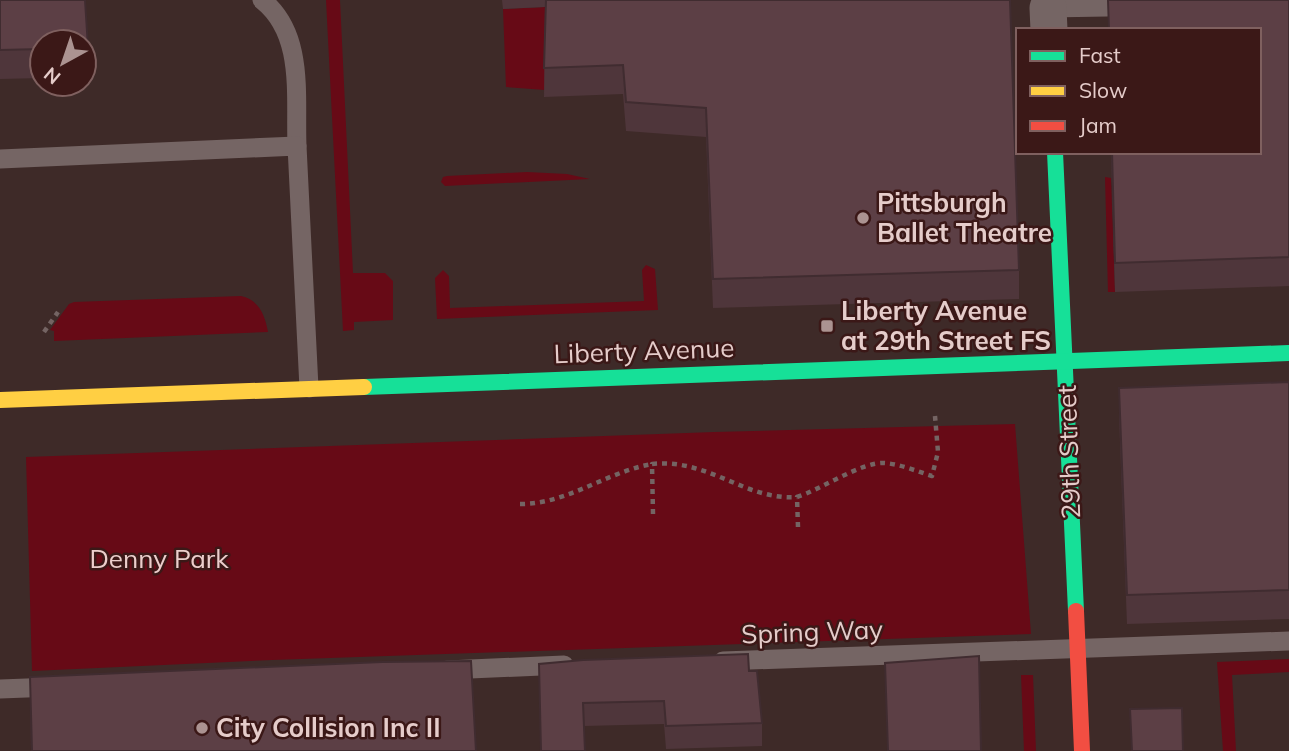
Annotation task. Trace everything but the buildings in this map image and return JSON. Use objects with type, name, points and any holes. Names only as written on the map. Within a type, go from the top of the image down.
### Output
[{"type":"main road","name":"29th Street","points":[[1055,154],[1082,751]]},
{"type":"main road","name":"Liberty Avenue","points":[[0,400],[1289,353]]},
{"type":"lane","points":[[262,0],[275,10],[289,35],[294,58],[309,387]]},
{"type":"lane","points":[[1048,13],[1107,7]]},
{"type":"lane","points":[[0,159],[297,146]]},
{"type":"lane","name":"Spring Way","points":[[698,661],[1289,641]]},
{"type":"lane","points":[[423,671],[589,665]]},
{"type":"lane","points":[[0,689],[74,686]]},
{"type":"path","points":[[44,332],[58,312]]},
{"type":"path","points":[[520,504],[552,501],[635,467],[652,464],[681,464],[707,470],[773,496],[797,497],[813,492],[871,464],[900,465],[932,476],[938,452],[935,416]]},
{"type":"path","points":[[652,464],[653,514]]},
{"type":"path","points":[[797,497],[798,527]]},
{"type":"green space","points":[[326,0],[340,0],[353,273],[385,273],[393,281],[393,320],[354,322],[354,330],[343,331]]},
{"type":"green space","points":[[546,7],[545,90],[506,87],[503,9]]},
{"type":"green space","points":[[527,172],[567,174],[590,179],[445,186],[441,182],[443,177],[447,176]]},
{"type":"green space","points":[[1105,177],[1111,178],[1115,292],[1108,292]]},
{"type":"green space","points":[[646,265],[655,269],[658,310],[437,319],[435,278],[443,270],[449,276],[450,308],[644,301],[642,270]]},
{"type":"green space","points":[[241,296],[260,309],[268,332],[54,341],[54,331],[50,330],[69,304],[74,302]]},
{"type":"green space","name":"Denny Park","points":[[1015,424],[1031,634],[272,660],[32,671],[26,457]]},
{"type":"green space","points":[[1289,659],[1289,672],[1232,675],[1236,751],[1223,751],[1217,662]]},
{"type":"green space","points":[[1021,675],[1033,675],[1036,751],[1024,751]]},
{"type":"traffic: fast","points":[[1055,154],[1076,611]]},
{"type":"traffic: fast","points":[[364,387],[1289,353]]},
{"type":"traffic: slow","points":[[0,400],[364,387]]},
{"type":"traffic: jam","points":[[1076,611],[1082,751]]},
{"type":"place","name":"Pittsburgh Ballet Theatre","points":[[863,218]]},
{"type":"place","name":"Liberty Avenue at 29th Street FS","points":[[827,326]]},
{"type":"place","name":"City Collision Inc II","points":[[202,728]]}]
